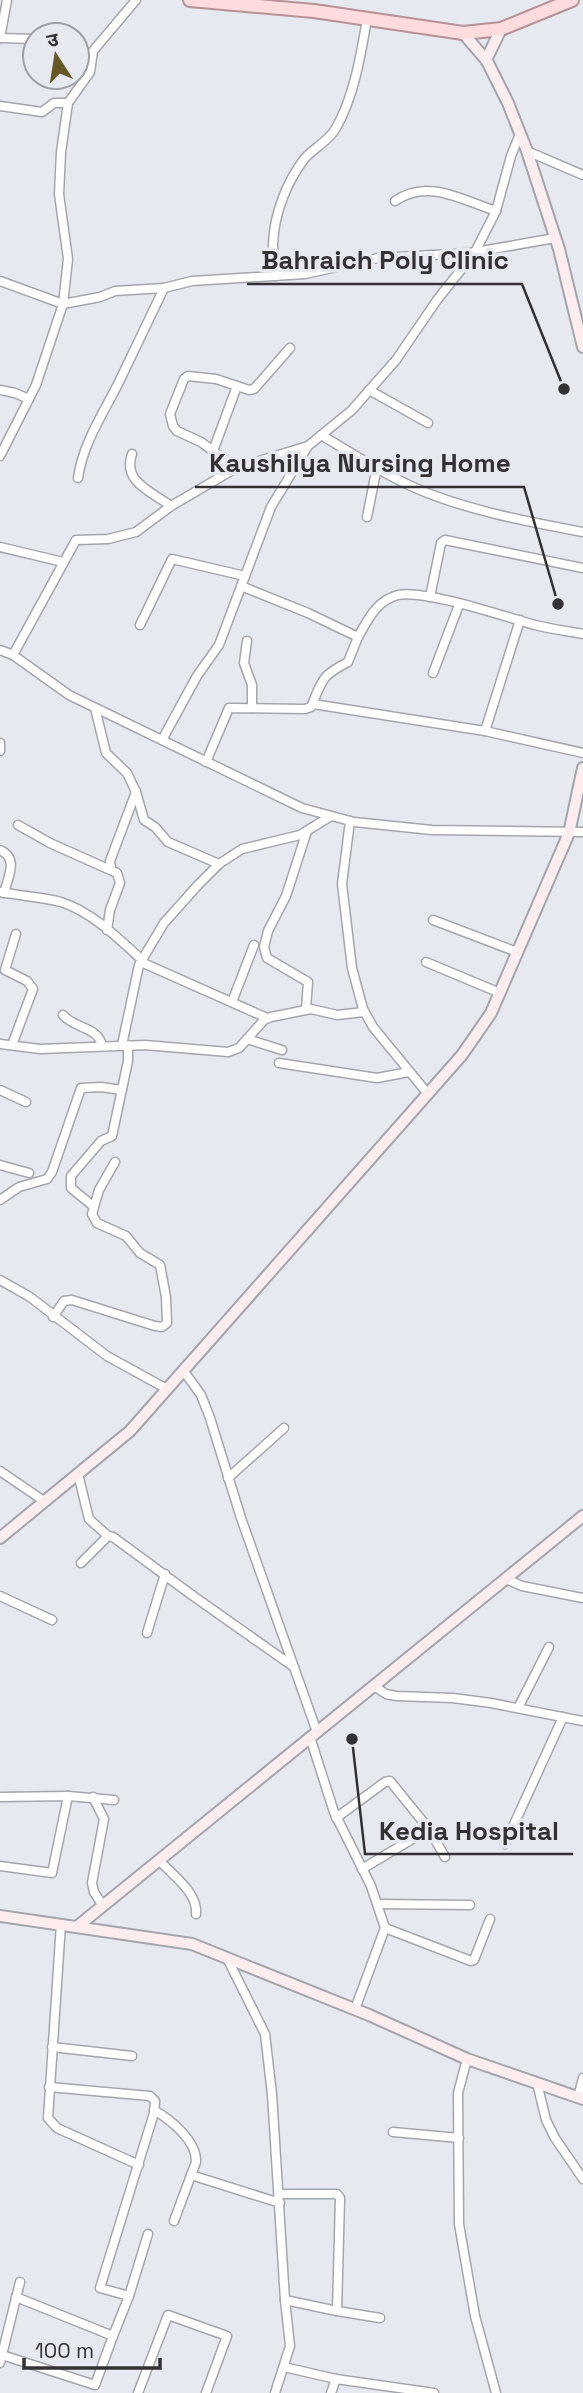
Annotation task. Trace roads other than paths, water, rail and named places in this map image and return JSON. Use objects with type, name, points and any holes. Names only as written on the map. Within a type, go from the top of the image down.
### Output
[{"type":"main road","points":[[190,0],[314,11],[463,33],[501,29],[572,0]]},
{"type":"main road","points":[[486,60],[501,29]]},
{"type":"main road","points":[[463,33],[486,60],[508,103],[527,151],[555,238],[583,346]]},
{"type":"main road","points":[[0,1538],[130,1431],[462,1055],[491,1013],[569,833],[583,768]]},
{"type":"main road","points":[[78,1926],[583,1516]]},
{"type":"main road","points":[[0,1916],[192,1944],[355,2009],[467,2059],[580,2098]]},
{"type":"street","points":[[7,0],[0,38],[21,38]]},
{"type":"street","points":[[0,456],[29,399],[51,345],[63,304],[68,260],[59,194],[61,152],[68,103],[90,72],[93,51],[136,0]]},
{"type":"street","points":[[276,276],[273,242],[284,196],[300,165],[331,137],[338,125],[360,61],[367,19]]},
{"type":"street","points":[[0,106],[42,112],[54,103],[68,103]]},
{"type":"street","points":[[162,740],[197,676],[219,645],[271,507],[308,446],[352,410],[396,360],[437,300],[475,252],[496,211],[520,134]]},
{"type":"street","points":[[527,151],[583,175]]},
{"type":"street","points":[[395,201],[409,192],[430,190],[496,211]]},
{"type":"street","points":[[0,281],[63,304],[100,297],[115,291],[164,288],[192,281],[304,274],[378,258],[475,252],[555,238]]},
{"type":"street","points":[[78,478],[87,442],[164,288]]},
{"type":"street","points":[[236,468],[192,437],[177,430],[171,420],[170,414],[186,376],[216,379],[249,390],[254,388],[290,348]]},
{"type":"street","points":[[213,452],[237,386]]},
{"type":"street","points":[[0,390],[29,399]]},
{"type":"street","points":[[369,390],[428,422]]},
{"type":"street","points":[[321,435],[409,486],[536,523],[583,532]]},
{"type":"street","points":[[13,655],[76,540],[108,539],[136,532],[171,506],[236,468],[308,446]]},
{"type":"street","points":[[132,454],[129,466],[132,478],[171,506]]},
{"type":"street","points":[[367,517],[377,467]]},
{"type":"street","points":[[430,597],[442,543],[445,540],[583,568]]},
{"type":"street","points":[[0,547],[62,562]]},
{"type":"street","points":[[140,625],[172,559],[244,576]]},
{"type":"street","points":[[241,586],[358,637]]},
{"type":"street","points":[[206,762],[229,708],[311,707],[328,672],[348,662],[374,608],[398,595],[430,597],[583,634]]},
{"type":"street","points":[[433,673],[459,604]]},
{"type":"street","points":[[485,731],[520,620]]},
{"type":"street","points":[[247,641],[244,663],[253,685],[252,708]]},
{"type":"street","points":[[0,650],[13,655],[69,695],[302,808],[350,821],[432,830],[583,832]]},
{"type":"street","points":[[313,704],[485,731],[583,753]]},
{"type":"street","points":[[95,708],[106,753],[127,773],[144,820],[155,827],[168,842],[219,864]]},
{"type":"street","points":[[0,743],[0,751]]},
{"type":"street","points":[[111,869],[110,861],[136,792]]},
{"type":"street","points":[[93,1206],[71,1188],[71,1176],[102,1141],[112,1136],[128,1061],[125,1045],[141,961],[164,923],[219,864],[243,849],[300,835],[331,816]]},
{"type":"street","points":[[350,821],[342,884],[352,968],[364,1012],[373,1027],[428,1094]]},
{"type":"street","points":[[18,825],[50,843],[117,873],[120,883],[110,910],[107,929]]},
{"type":"street","points":[[306,1009],[307,982],[267,958],[264,947],[268,931],[286,896],[307,831]]},
{"type":"street","points":[[0,850],[8,854],[12,861],[2,892],[78,909],[107,929],[141,961],[267,1018]]},
{"type":"street","points":[[433,920],[517,952]]},
{"type":"street","points":[[12,1045],[33,989],[27,981],[5,970],[16,934]]},
{"type":"street","points":[[232,1002],[254,944]]},
{"type":"street","points":[[426,962],[500,993]]},
{"type":"street","points":[[0,1044],[40,1049],[145,1045],[228,1052],[239,1048],[267,1018],[306,1009],[337,1014],[364,1012]]},
{"type":"street","points":[[63,1015],[71,1023],[98,1035],[102,1046]]},
{"type":"street","points":[[247,1039],[282,1050]]},
{"type":"street","points":[[279,1063],[377,1078],[410,1072]]},
{"type":"street","points":[[0,1200],[19,1187],[47,1179],[81,1088],[122,1090]]},
{"type":"street","points":[[0,1090],[26,1102]]},
{"type":"street","points":[[53,1317],[64,1301],[72,1300],[155,1326],[162,1327],[167,1323],[166,1297],[160,1265],[142,1255],[126,1236],[97,1223],[92,1214],[99,1190],[115,1162]]},
{"type":"street","points":[[0,1165],[29,1173]]},
{"type":"street","points":[[0,1280],[20,1291],[107,1356],[167,1389]]},
{"type":"street","points":[[184,1370],[201,1395],[294,1667],[336,1818],[378,1904],[386,1928],[355,2009]]},
{"type":"street","points":[[229,1478],[284,1428]]},
{"type":"street","points":[[0,1471],[44,1501]]},
{"type":"street","points":[[78,1474],[89,1519],[108,1536],[113,1536],[195,1598],[294,1667]]},
{"type":"street","points":[[81,1563],[108,1536]]},
{"type":"street","points":[[147,1633],[165,1574]]},
{"type":"street","points":[[506,1578],[522,1587],[583,1598]]},
{"type":"street","points":[[0,1596],[52,1620]]},
{"type":"street","points":[[518,1708],[549,1647]]},
{"type":"street","points":[[374,1686],[396,1696],[453,1698],[583,1721]]},
{"type":"street","points":[[505,1844],[563,1717]]},
{"type":"street","points":[[336,1818],[390,1781],[429,1829],[445,1857]]},
{"type":"street","points":[[0,1866],[52,1873],[68,1796]]},
{"type":"street","points":[[0,1797],[68,1796],[114,1800]]},
{"type":"street","points":[[93,1797],[104,1819],[92,1883],[103,1906]]},
{"type":"street","points":[[362,1869],[429,1829]]},
{"type":"street","points":[[159,1860],[192,1895],[197,1905],[196,1914]]},
{"type":"street","points":[[378,1904],[470,1905]]},
{"type":"street","points":[[386,1928],[474,1961],[490,1919]]},
{"type":"street","points":[[61,1924],[47,2112],[51,2123],[138,2165]]},
{"type":"street","points":[[226,1958],[265,2034],[290,2346],[275,2393]]},
{"type":"street","points":[[52,2047],[132,2056]]},
{"type":"street","points":[[467,2059],[458,2093],[459,2224],[475,2316],[496,2393]]},
{"type":"street","points":[[580,2098],[583,2078]]},
{"type":"street","points":[[537,2083],[546,2120],[583,2179]]},
{"type":"street","points":[[48,2087],[150,2096],[155,2101],[100,2288],[129,2296]]},
{"type":"street","points":[[154,2110],[173,2123],[195,2153],[196,2162],[174,2221]]},
{"type":"street","points":[[393,2132],[459,2138]]},
{"type":"street","points":[[191,2175],[280,2198],[339,2195],[337,2311]]},
{"type":"street","points":[[20,2282],[1,2359],[95,2385],[129,2296],[148,2234]]},
{"type":"street","points":[[16,2297],[113,2336]]},
{"type":"street","points":[[285,2300],[380,2318]]},
{"type":"street","points":[[138,2393],[168,2315],[227,2336],[206,2393]]},
{"type":"street","points":[[284,2367],[382,2389],[434,2393]]},
{"type":"street","points":[[331,2393],[336,2379]]},
{"type":"place","name":"Bahraich Poly Clinic","points":[[564,389]]},
{"type":"place","name":"Kaushilya Nursing Home","points":[[558,604]]},
{"type":"place","name":"Kedia Hospital","points":[[352,1739]]}]
